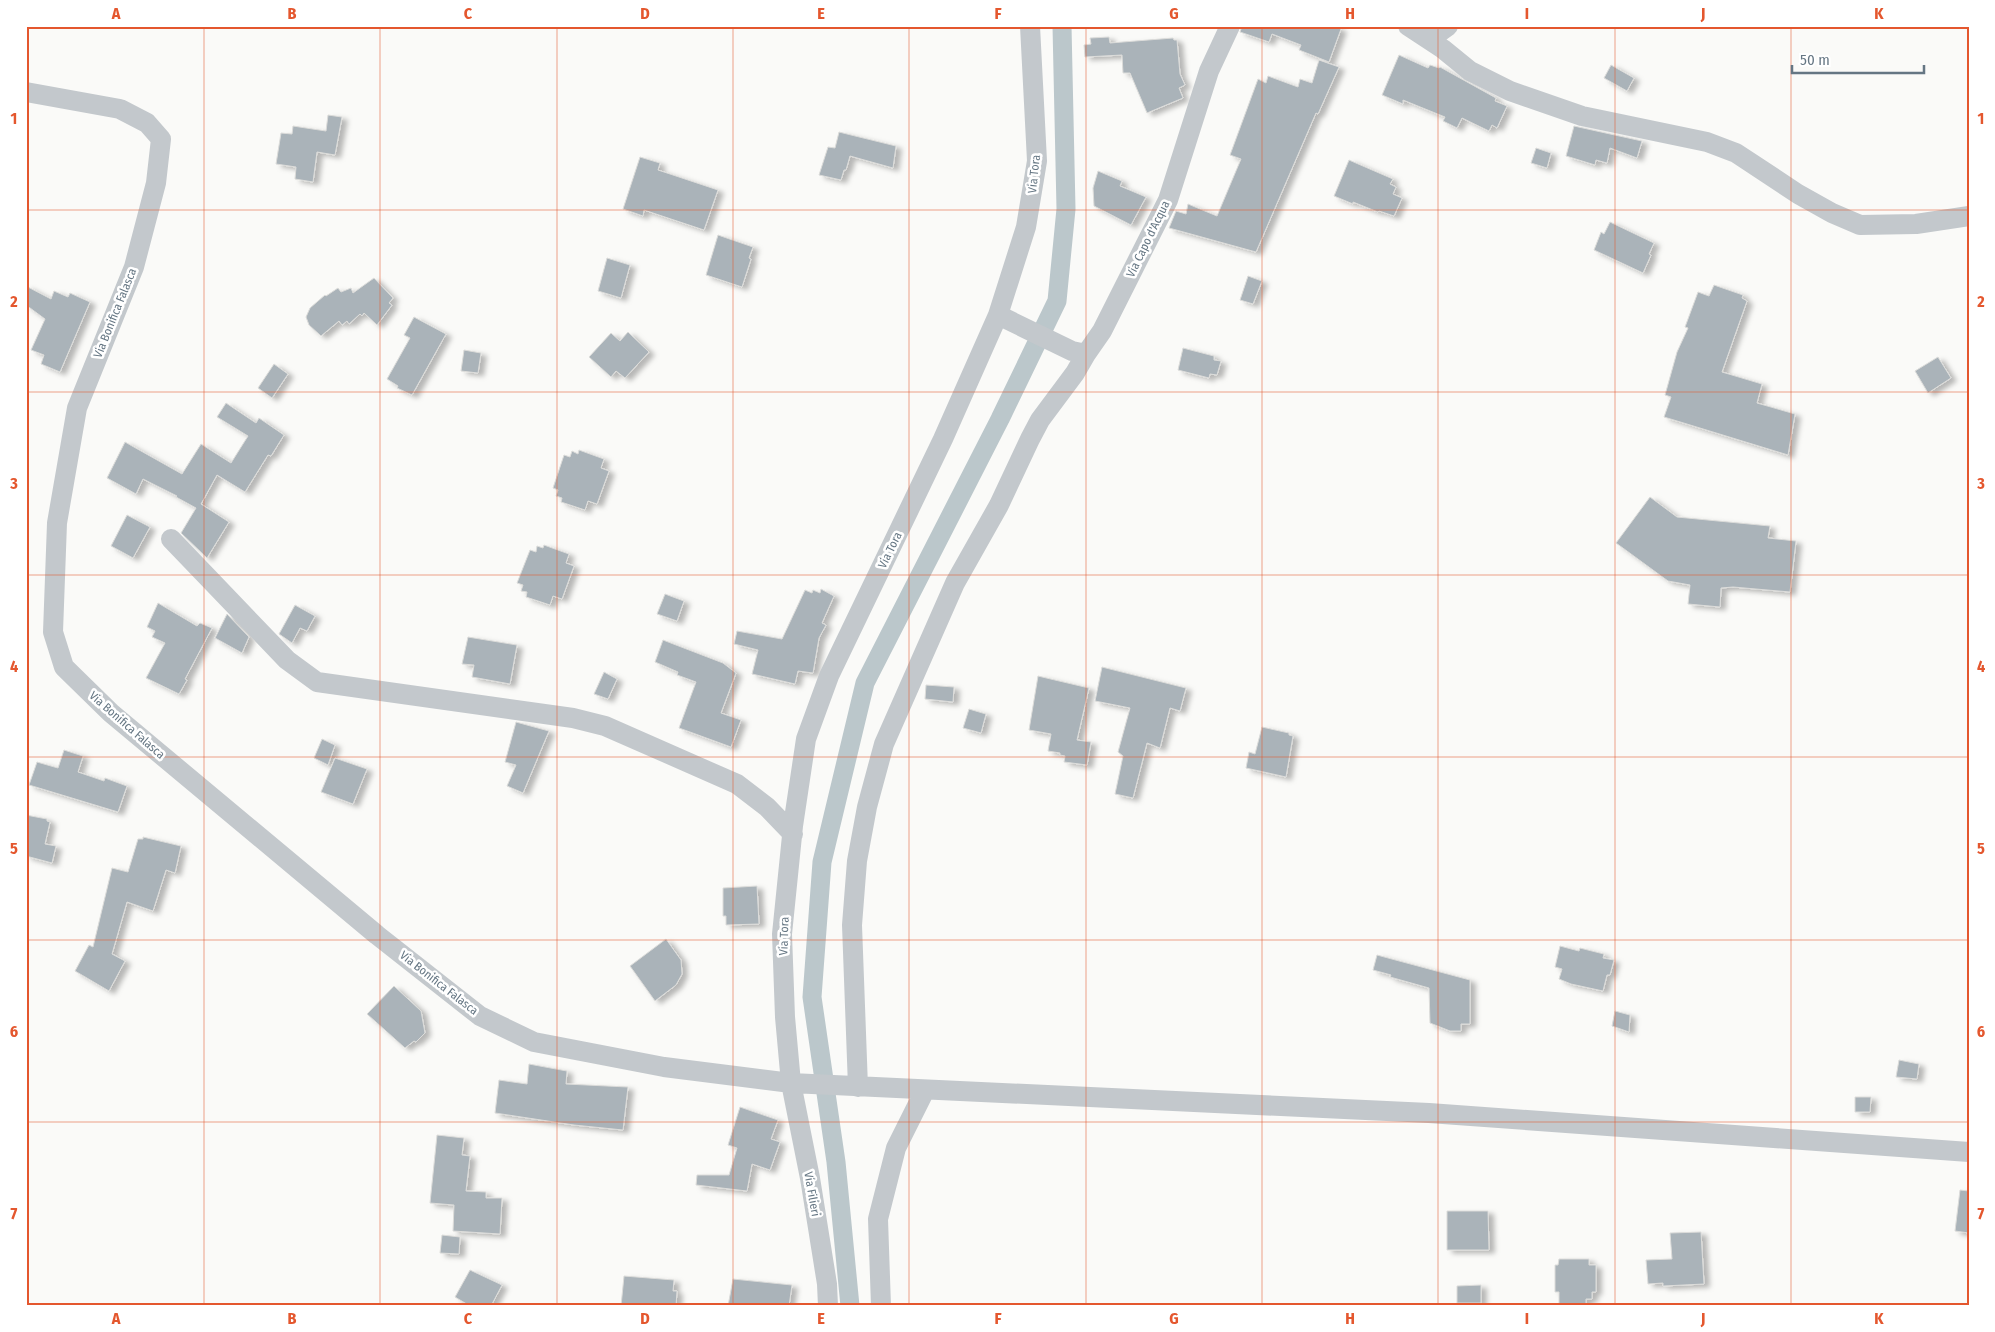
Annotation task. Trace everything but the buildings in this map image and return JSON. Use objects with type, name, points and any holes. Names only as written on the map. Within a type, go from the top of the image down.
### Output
[{"type":"street","name":"Via Tora","points":[[800,1084],[785,1017],[782,934],[806,739],[828,676],[1002,317],[1026,227],[1037,161],[1030,26]]},
{"type":"street","name":"Via Capo d'Acqua","points":[[853,1087],[852,925],[860,843],[867,807],[884,744],[955,583],[999,505],[1033,433],[1040,420],[1075,373],[1079,352],[1102,331],[1168,200],[1209,71],[1230,26]]},
{"type":"street","points":[[1413,29],[1441,31],[1448,26]]},
{"type":"street","points":[[1413,29],[1470,71],[1510,91],[1582,116],[1707,142],[1736,153],[1832,214],[1860,225],[1916,224],[1969,216]]},
{"type":"street","name":"Via Bonifica Falasca","points":[[26,92],[120,109],[147,124],[161,139],[156,183],[134,267],[77,408],[57,523],[54,632],[64,667],[111,713],[377,935],[480,1016],[534,1042],[664,1067],[800,1084],[1429,1114],[1969,1152]]},
{"type":"street","points":[[1002,317],[1079,352]]},
{"type":"street","points":[[171,539],[287,660],[317,682],[573,718],[605,726],[737,784],[767,807],[793,834]]},
{"type":"street","name":"Via Filieri","points":[[800,1084],[810,1178],[827,1284],[828,1306]]},
{"type":"street","points":[[881,1306],[878,1219],[896,1148],[925,1090]]},
{"type":"waterway","points":[[850,1306],[836,1162],[812,997],[822,862],[865,683],[1000,419],[1057,301],[1066,209],[1062,26]]}]
